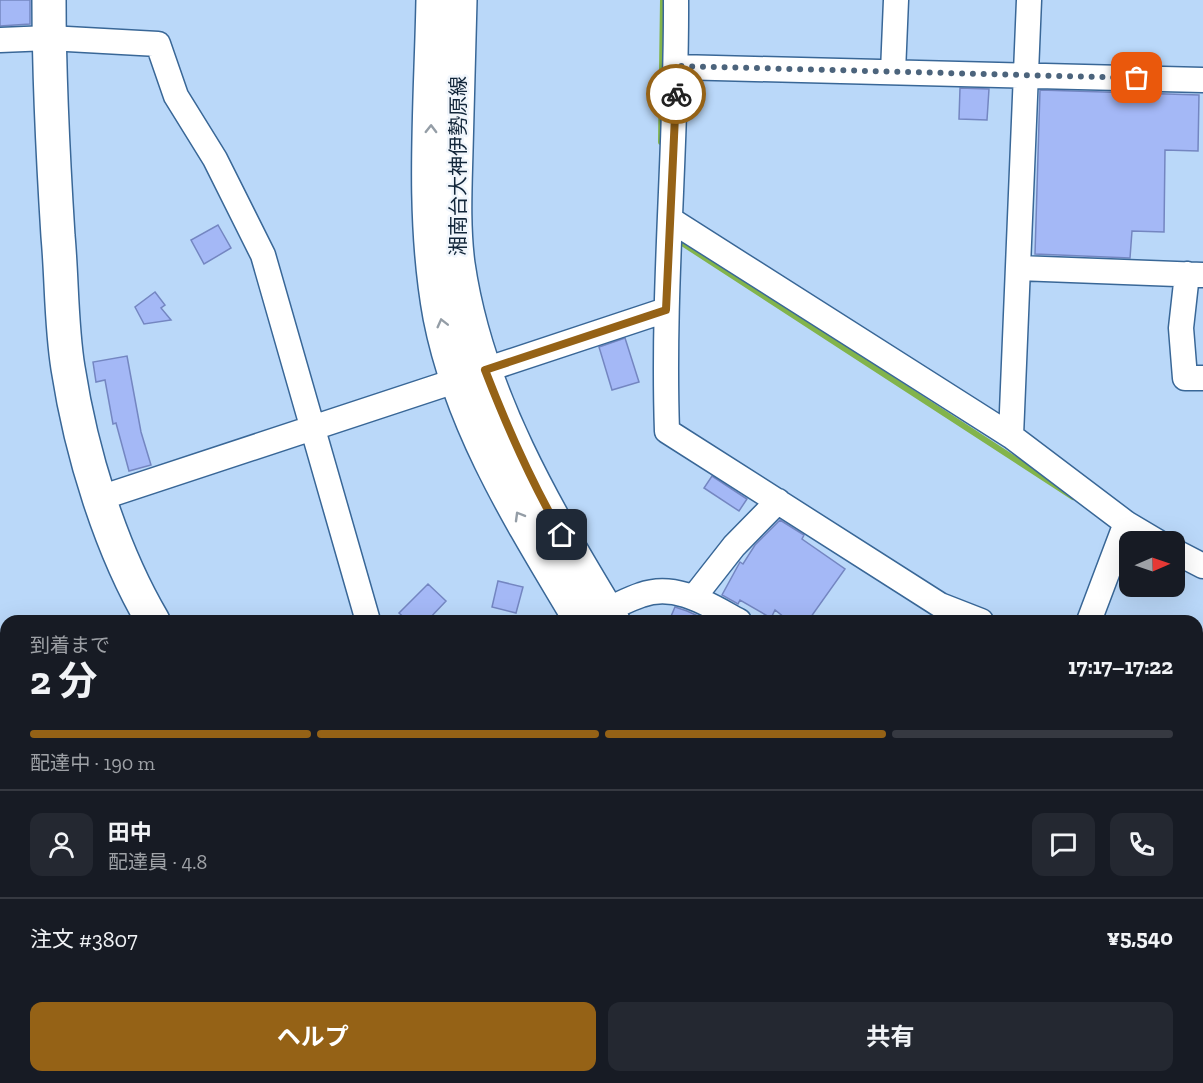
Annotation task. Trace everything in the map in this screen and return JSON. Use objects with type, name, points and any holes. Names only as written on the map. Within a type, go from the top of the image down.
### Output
[{"type":"street","points":[[49,0],[50,119],[68,367],[82,436],[100,498],[144,615]]},
{"type":"street","name":"湘南台大神伊勢原線","points":[[433,0],[429,221],[441,319],[471,375]]},
{"type":"street","name":"湘南台大神伊勢原線","points":[[460,0],[455,215],[458,264],[478,437],[514,508],[598,615]]},
{"type":"street","points":[[676,0],[677,66],[666,310],[667,431],[778,501],[938,613]]},
{"type":"street","points":[[894,72],[896,0]]},
{"type":"street","points":[[1011,436],[1029,0]]},
{"type":"street","points":[[0,40],[49,39],[159,44],[176,96],[215,159],[263,255],[366,615]]},
{"type":"street","points":[[677,66],[1203,80]]},
{"type":"street","points":[[671,220],[1011,436],[1139,531]]},
{"type":"street","points":[[1018,268],[1195,275],[1181,328],[1185,378],[1203,378]]},
{"type":"street","points":[[100,498],[666,310]]},
{"type":"street","points":[[694,597],[734,546],[778,501]]},
{"type":"street","points":[[1091,615],[1126,523]]},
{"type":"street","points":[[1185,557],[1203,566]]},
{"type":"street","points":[[605,615],[642,594],[663,592],[694,597],[728,615]]},
{"type":"building","points":[[0,0],[30,0],[30,24],[0,26]]},
{"type":"building","points":[[960,88],[989,89],[987,120],[959,119]]},
{"type":"building","points":[[1040,90],[1199,95],[1198,151],[1165,150],[1164,232],[1132,231],[1130,258],[1035,254]]},
{"type":"building","points":[[218,225],[231,248],[204,264],[191,240]]},
{"type":"building","points":[[155,292],[165,305],[161,308],[171,320],[144,324],[135,307]]},
{"type":"building","points":[[625,338],[639,382],[612,390],[599,347]]},
{"type":"building","points":[[127,356],[141,432],[151,465],[129,471],[116,423],[113,424],[105,380],[96,382],[93,362]]},
{"type":"building","points":[[712,476],[747,499],[739,511],[704,488]]},
{"type":"building","points":[[780,520],[804,535],[802,539],[845,569],[812,615],[781,615],[775,610],[772,615],[766,615],[740,600],[738,604],[722,595],[740,562],[743,564],[755,545]]},
{"type":"building","points":[[498,581],[523,587],[516,613],[492,607]]},
{"type":"building","points":[[428,584],[446,601],[433,615],[401,615],[399,613]]},
{"type":"building","points":[[675,607],[696,615],[672,615]]},
{"type":"waterway","points":[[661,142],[663,0]]},
{"type":"waterway","points":[[676,239],[1073,497]]},
{"type":"way so far","points":[[676,94],[677,66],[1137,78]]},
{"type":"route","points":[[562,535],[539,496],[507,427],[485,370],[666,310],[676,94]]}]
